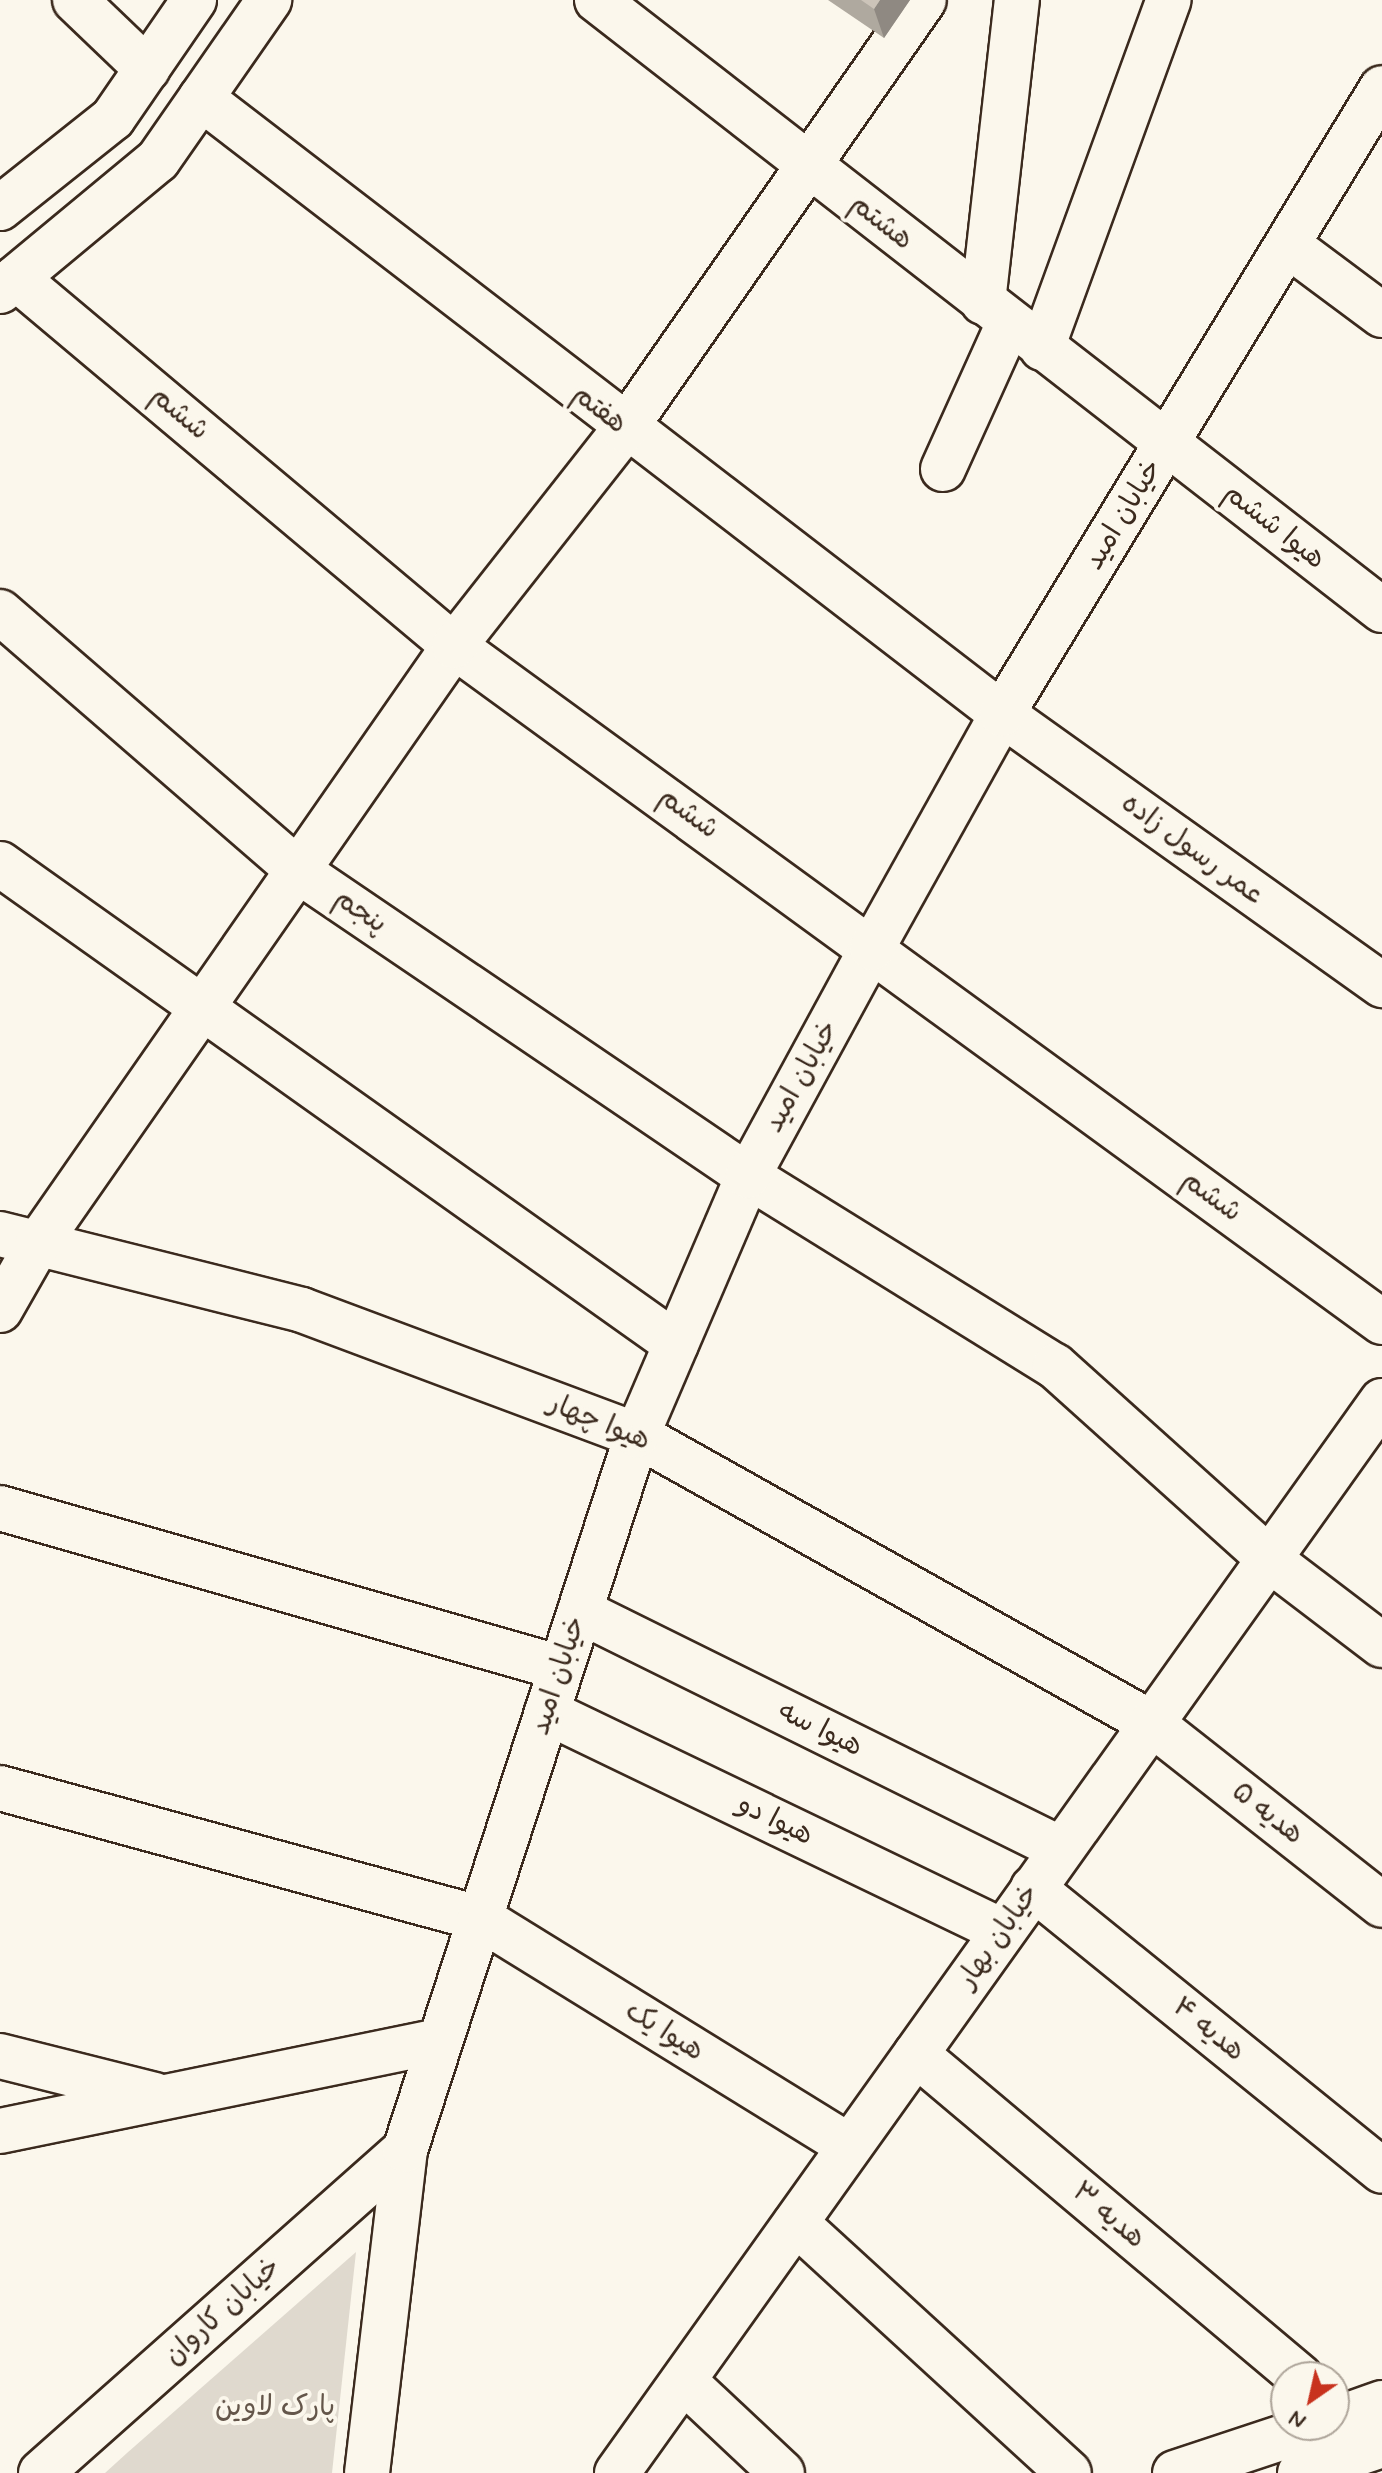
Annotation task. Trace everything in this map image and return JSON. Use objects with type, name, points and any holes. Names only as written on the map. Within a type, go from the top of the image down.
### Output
[{"type":"street","points":[[75,0],[147,69]]},
{"type":"street","points":[[0,208],[113,118],[194,0]]},
{"type":"street","points":[[8,284],[158,160],[269,0]]},
{"type":"street","name":"هشتم","points":[[597,0],[1167,445]]},
{"type":"street","points":[[0,1310],[18,1240],[205,1005],[454,646],[624,430],[924,0]]},
{"type":"street","points":[[1012,324],[1017,0]]},
{"type":"street","points":[[943,469],[1169,0]]},
{"type":"street","name":"خیابان امید","points":[[367,2473],[405,2150],[637,1435],[748,1176],[872,948],[1002,714],[1382,88]]},
{"type":"street","name":"هفتم","points":[[201,98],[624,430],[1002,714]]},
{"type":"street","points":[[1288,245],[1382,315]]},
{"type":"street","name":"ششم","points":[[8,284],[454,646],[1382,1322]]},
{"type":"street","name":"هیوا ششم","points":[[1167,445],[1382,610]]},
{"type":"street","name":"پنجم","points":[[0,612],[300,872],[748,1176],[1055,1366],[1269,1559],[1382,1645]]},
{"type":"street","name":"عمر رسول زاده","points":[[1002,714],[1382,985]]},
{"type":"street","points":[[0,864],[205,1005],[676,1344]]},
{"type":"street","name":"هیوا چهار","points":[[18,1240],[302,1310],[637,1435],[1151,1723]]},
{"type":"street","name":"خیابان بهار","points":[[617,2473],[685,2382],[849,2146],[1382,1401]]},
{"type":"street","points":[[0,1508],[561,1668]]},
{"type":"street","name":"هیوا سه","points":[[580,1611],[1061,1849]]},
{"type":"street","name":"هیوا دو","points":[[547,1712],[1002,1931]]},
{"type":"street","name":"هدیه ۵","points":[[1151,1723],[1382,1905]]},
{"type":"street","name":"هیوا یک","points":[[0,1788],[480,1918],[849,2146]]},
{"type":"street","name":"هدیه ۴","points":[[1033,1888],[1382,2171]]},
{"type":"street","points":[[0,2131],[440,2041]]},
{"type":"street","name":"هدیه ۳","points":[[916,2054],[1281,2361]]},
{"type":"street","points":[[0,2056],[165,2097]]},
{"type":"street","name":"خیابان کاروان","points":[[41,2473],[405,2150]]},
{"type":"street","points":[[796,2223],[1069,2473]]},
{"type":"street","points":[[685,2382],[782,2473]]},
{"type":"street","points":[[1175,2473],[1270,2440]]},
{"type":"street","points":[[1300,2473],[1382,2445]]},
{"type":"green space","name":"پارک لاوین","points":[[356,2252],[332,2473],[105,2473],[127,2453]]},
{"type":"building","points":[[861,0],[880,0],[874,9]]}]
